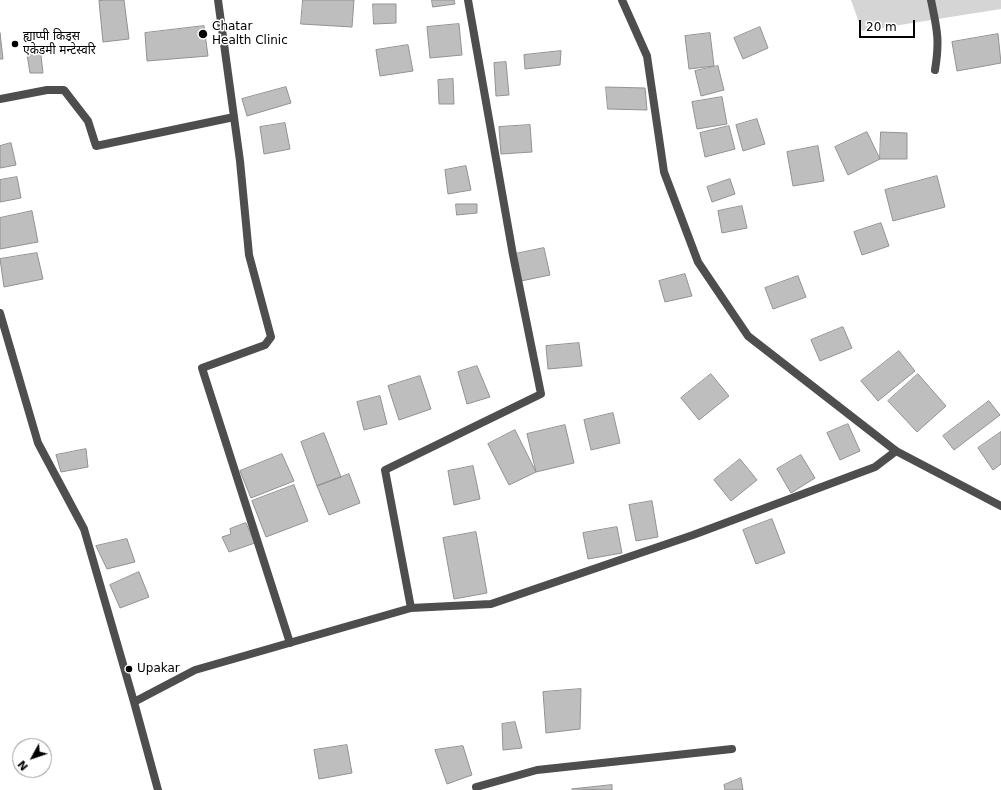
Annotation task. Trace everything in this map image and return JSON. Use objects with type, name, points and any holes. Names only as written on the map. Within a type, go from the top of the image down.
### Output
[{"type":"street","points":[[218,0],[234,117],[249,255],[271,337],[265,345],[202,368],[290,643]]},
{"type":"street","points":[[411,608],[385,470],[541,394],[507,225],[468,0]]},
{"type":"street","points":[[622,0],[647,56],[664,172],[698,262],[748,336],[896,451],[1000,504]]},
{"type":"street","points":[[931,0],[939,37],[935,70]]},
{"type":"street","points":[[0,99],[47,90],[64,90],[88,121],[96,146],[234,117]]},
{"type":"street","points":[[0,313],[38,443],[84,529],[158,790]]},
{"type":"street","points":[[134,702],[195,670],[411,608],[491,604],[693,535],[875,467],[896,451]]},
{"type":"street","points":[[477,790],[476,787],[537,770],[732,749]]},
{"type":"shaded area","points":[[851,0],[1001,0],[1001,9],[862,31]]},
{"type":"building","points":[[124,0],[129,39],[103,42],[99,1]]},
{"type":"building","points":[[303,0],[354,0],[352,27],[301,24]]},
{"type":"building","points":[[432,0],[454,0],[455,4],[433,7]]},
{"type":"building","points":[[373,4],[396,4],[396,23],[374,24]]},
{"type":"building","points":[[459,24],[462,55],[430,58],[427,27]]},
{"type":"building","points":[[204,26],[208,56],[147,61],[145,33]]},
{"type":"building","points":[[760,27],[768,48],[743,59],[734,38]]},
{"type":"building","points":[[0,33],[3,59],[0,59]]},
{"type":"building","points":[[710,33],[714,66],[689,69],[685,36]]},
{"type":"building","points":[[998,34],[1001,63],[957,71],[952,42]]},
{"type":"building","points":[[408,45],[413,71],[380,76],[376,50]]},
{"type":"building","points":[[40,47],[43,73],[30,73],[26,48]]},
{"type":"building","points":[[561,51],[560,65],[525,69],[524,55]]},
{"type":"building","points":[[506,62],[509,95],[496,96],[494,63]]},
{"type":"building","points":[[718,66],[724,90],[701,96],[695,71]]},
{"type":"building","points":[[453,79],[454,104],[439,104],[438,80]]},
{"type":"building","points":[[286,87],[291,103],[247,116],[242,99]]},
{"type":"building","points":[[606,87],[645,88],[647,110],[608,109]]},
{"type":"building","points":[[722,97],[727,124],[697,129],[692,102]]},
{"type":"building","points":[[757,119],[765,144],[743,151],[736,125]]},
{"type":"building","points":[[285,123],[290,149],[264,154],[260,127]]},
{"type":"building","points":[[530,125],[532,152],[501,154],[499,127]]},
{"type":"building","points":[[729,126],[735,149],[705,157],[700,133]]},
{"type":"building","points":[[867,132],[880,159],[848,175],[835,147]]},
{"type":"building","points":[[881,132],[907,133],[907,159],[880,159]]},
{"type":"building","points":[[11,143],[16,165],[0,168],[0,146]]},
{"type":"building","points":[[818,146],[824,181],[793,186],[787,152]]},
{"type":"building","points":[[466,166],[471,190],[448,194],[445,170]]},
{"type":"building","points":[[937,176],[945,207],[893,221],[885,190]]},
{"type":"building","points":[[17,177],[21,198],[0,202],[0,180]]},
{"type":"building","points":[[730,179],[735,194],[712,202],[707,187]]},
{"type":"building","points":[[456,204],[477,204],[477,213],[457,215]]},
{"type":"building","points":[[742,206],[747,228],[722,233],[718,211]]},
{"type":"building","points":[[32,211],[38,242],[0,249],[0,218]]},
{"type":"building","points":[[881,223],[889,246],[862,255],[854,232]]},
{"type":"building","points":[[544,248],[550,275],[521,281],[515,254]]},
{"type":"building","points":[[37,253],[43,279],[4,287],[0,259]]},
{"type":"building","points":[[685,274],[692,296],[665,302],[659,281]]},
{"type":"building","points":[[798,276],[806,297],[773,309],[765,288]]},
{"type":"building","points":[[843,327],[852,348],[820,361],[811,340]]},
{"type":"building","points":[[579,343],[582,366],[548,369],[546,346]]},
{"type":"building","points":[[899,351],[915,371],[878,401],[861,381]]},
{"type":"building","points":[[477,366],[490,397],[467,404],[458,372]]},
{"type":"building","points":[[711,374],[729,396],[699,420],[681,398]]},
{"type":"building","points":[[918,374],[946,406],[917,432],[888,401]]},
{"type":"building","points":[[420,376],[431,409],[399,420],[388,386]]},
{"type":"building","points":[[380,396],[387,424],[364,430],[357,402]]},
{"type":"building","points":[[989,401],[1000,415],[954,450],[943,436]]},
{"type":"building","points":[[613,413],[620,443],[591,450],[584,420]]},
{"type":"building","points":[[848,424],[860,451],[840,460],[827,433]]},
{"type":"building","points":[[565,425],[574,463],[536,472],[527,434]]},
{"type":"building","points":[[515,430],[536,472],[509,485],[488,444]]},
{"type":"building","points":[[1001,432],[1001,464],[993,470],[978,448]]},
{"type":"building","points":[[324,433],[341,477],[317,486],[301,442]]},
{"type":"building","points":[[86,449],[88,467],[61,472],[56,455]]},
{"type":"building","points":[[282,454],[294,481],[251,498],[240,471]]},
{"type":"building","points":[[801,455],[815,478],[791,493],[777,469]]},
{"type":"building","points":[[740,459],[757,480],[731,501],[714,480]]},
{"type":"building","points":[[473,466],[480,499],[454,505],[448,471]]},
{"type":"building","points":[[349,474],[360,503],[329,515],[317,486]]},
{"type":"building","points":[[294,485],[308,521],[266,537],[252,501]]},
{"type":"building","points":[[652,501],[658,537],[636,541],[629,505]]},
{"type":"building","points":[[772,519],[785,553],[756,564],[743,530]]},
{"type":"building","points":[[246,523],[255,543],[229,552],[222,537],[231,534],[230,529]]},
{"type":"building","points":[[617,527],[622,553],[588,559],[583,533]]},
{"type":"building","points":[[476,532],[487,593],[454,599],[443,538]]},
{"type":"building","points":[[127,539],[135,562],[107,569],[96,546]]},
{"type":"building","points":[[139,572],[149,597],[120,608],[110,585]]},
{"type":"building","points":[[581,689],[580,729],[546,733],[543,692]]},
{"type":"building","points":[[515,722],[522,748],[503,750],[502,724]]},
{"type":"building","points":[[347,745],[352,773],[319,779],[314,750]]},
{"type":"building","points":[[463,746],[472,775],[447,784],[435,750]]},
{"type":"building","points":[[741,778],[743,790],[725,790],[724,785]]},
{"type":"building","points":[[612,785],[612,790],[572,789]]},
{"type":"place","name":"Chatar Health Clinic","points":[[203,34]]},
{"type":"place","name":"ह्याप्पी किड्स एकेडमी मन्टेस्वरि","points":[[15,44]]},
{"type":"place","name":"Upakar","points":[[129,669]]}]
